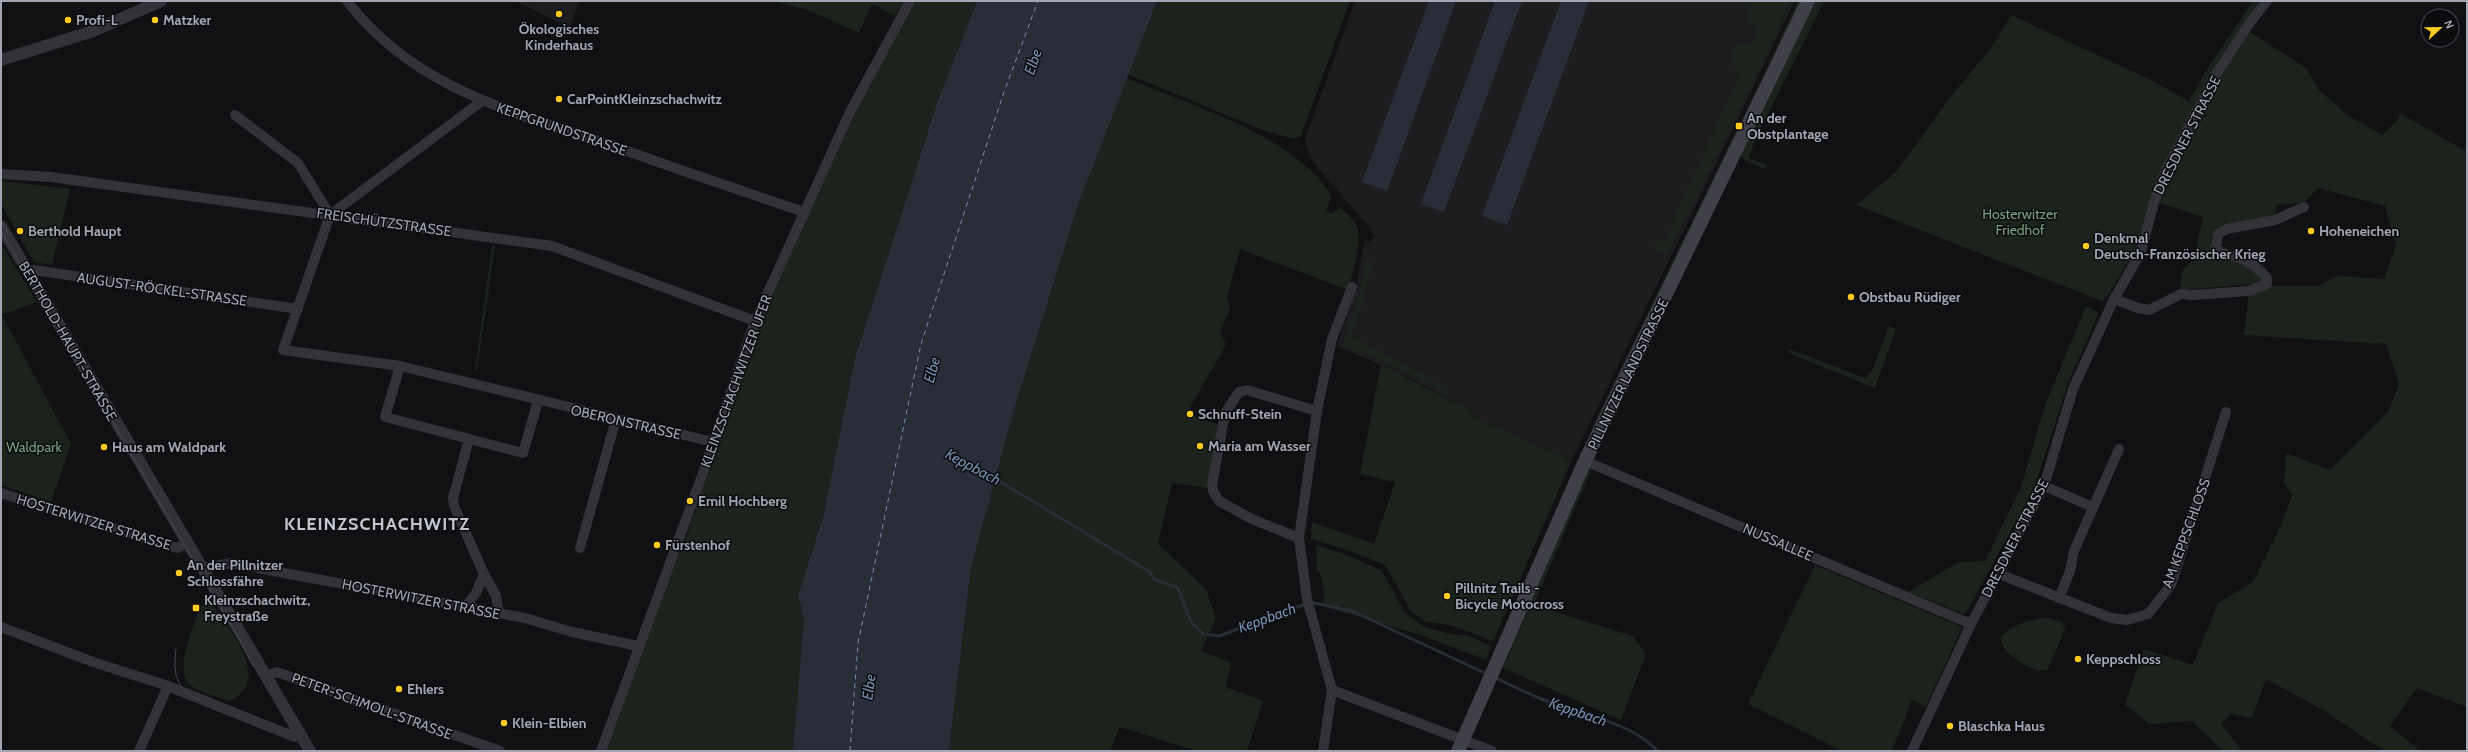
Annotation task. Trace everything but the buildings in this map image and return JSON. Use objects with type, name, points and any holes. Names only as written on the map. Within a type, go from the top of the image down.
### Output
[{"type":"main road","name":"PILLNITZER LANDSTRASSE","points":[[1461,746],[1585,461],[1808,1]]},
{"type":"street","points":[[1,60],[93,31],[161,1]]},
{"type":"street","name":"KEPPGRUNDSTRASSE","points":[[347,1],[376,35],[410,63],[482,101],[804,212]]},
{"type":"street","name":"KLEINZSCHACHWITZER UFER","points":[[601,751],[638,646],[714,442],[755,321],[867,76],[910,1]]},
{"type":"street","name":"DRESDNER STRASSE","points":[[1912,751],[1971,624],[1999,574],[2044,486],[2072,389],[2114,298],[2141,252],[2154,202],[2166,170],[2217,73],[2249,24],[2267,1]]},
{"type":"street","points":[[298,308],[330,214],[482,101]]},
{"type":"street","points":[[235,114],[298,162],[330,214]]},
{"type":"street","name":"FREISCHÜTZSTRASSE","points":[[1,174],[51,177],[330,214],[552,246],[755,321]]},
{"type":"street","points":[[2114,298],[2138,308],[2149,310],[2181,294],[2193,295],[2249,291],[2263,286],[2267,284],[2267,278],[2257,267],[2241,258],[2222,253],[2216,248],[2218,234],[2227,229],[2276,220],[2304,207]]},
{"type":"street","name":"BERTHOLD-HAUPT-STRASSE","points":[[1,226],[266,676],[303,742]]},
{"type":"street","name":"AUGUST-RÖCKEL-STRASSE","points":[[28,274],[34,270],[298,308]]},
{"type":"street","points":[[1323,751],[1332,690],[1308,604],[1299,538],[1317,411],[1332,339],[1352,287]]},
{"type":"street","name":"OBERONSTRASSE","points":[[298,308],[283,350],[400,366],[538,401],[714,442]]},
{"type":"street","points":[[400,366],[385,417],[523,453],[538,401]]},
{"type":"street","points":[[1299,538],[1252,519],[1219,501],[1212,484],[1225,413],[1239,392],[1247,390],[1317,411]]},
{"type":"street","name":"AM KEPPSCHLOSS","points":[[1999,574],[2111,618],[2127,620],[2148,614],[2171,585],[2226,412]]},
{"type":"street","points":[[580,548],[616,419]]},
{"type":"street","points":[[469,439],[453,498],[454,506],[484,574],[496,596],[499,614]]},
{"type":"street","points":[[2059,598],[2070,571],[2074,551],[2119,449]]},
{"type":"street","name":"NUSSALLEE","points":[[1585,461],[1971,624]]},
{"type":"street","points":[[2044,486],[2093,507]]},
{"type":"street","name":"HOSTERWITZER STRASSE","points":[[1,493],[175,547],[187,543]]},
{"type":"street","name":"HOSTERWITZER STRASSE","points":[[202,568],[231,563],[465,608],[525,618],[572,632],[638,646]]},
{"type":"street","points":[[465,608],[476,593],[484,574]]},
{"type":"street","points":[[1,627],[92,662],[168,686],[303,742]]},
{"type":"street","name":"PETER-SCHMOLL-STRASSE","points":[[266,676],[277,672],[500,751]]},
{"type":"street","points":[[139,751],[168,686]]},
{"type":"street","points":[[1332,690],[1461,746],[1492,751]]},
{"type":"shaded area","name":"Ökologisches Kinderhaus","points":[[515,1],[579,1],[570,28]]},
{"type":"shaded area","points":[[1355,1],[1795,1],[1570,464],[1564,457],[1475,418],[1470,410],[1410,378],[1337,346],[1357,284],[1364,243],[1366,240],[1369,242],[1375,237],[1370,228],[1314,163],[1305,144],[1306,136]]},
{"type":"green space","points":[[773,1],[904,1],[895,16],[872,4],[859,33],[808,10]]},
{"type":"green space","points":[[915,1],[977,1],[938,100],[855,358],[823,517],[798,595],[804,618],[793,751],[605,751],[642,646],[646,645],[647,632],[687,535],[759,321],[871,79]]},
{"type":"green space","points":[[1157,1],[1350,1],[1301,136],[1294,139],[1260,129],[1127,74]]},
{"type":"green space","points":[[1752,1],[1792,1],[1668,254],[1655,250],[1653,246],[1657,242],[1666,240],[1682,198],[1738,81],[1737,72],[1731,61],[1730,52],[1732,48],[1739,44],[1752,44],[1757,31],[1744,17]]},
{"type":"green space","points":[[1798,1],[1800,1],[1751,98]]},
{"type":"green space","points":[[1816,1],[1824,1],[1754,142],[1749,158],[1767,165],[1765,169],[1744,160],[1741,155]]},
{"type":"green space","name":"Hosterwitzer Friedhof","points":[[2253,1],[2260,1],[2241,27],[2214,73],[2160,172],[2136,249],[2108,295],[2102,301],[1856,205],[1896,172],[1952,95],[1991,48],[2011,15],[2147,78],[2189,101],[2207,69]]},
{"type":"green space","points":[[2248,31],[2305,67],[2319,90],[2346,114],[2382,135],[2397,121],[2400,113],[2467,152],[2467,707],[2417,688],[2390,726],[2420,751],[2386,751],[2325,711],[2266,679],[2252,718],[2231,714],[2221,724],[2242,751],[2223,751],[2192,721],[2149,724],[2125,704],[2144,649],[2193,665],[2218,603],[2253,582],[2282,523],[2292,495],[2284,483],[2286,453],[2330,470],[2388,412],[2399,384],[2386,344],[2244,335],[2249,293],[2269,286],[2318,286],[2337,276],[2384,279],[2396,245],[2385,206],[2318,188],[2304,202],[2277,205],[2274,217],[2240,225],[2235,221],[2235,226],[2226,227],[2214,245],[2242,261],[2263,280],[2262,283],[2180,290],[2182,270],[2194,259],[2203,217],[2156,202],[2161,187],[2219,77]]},
{"type":"green space","points":[[1126,78],[1237,123],[1291,154],[1312,172],[1329,192],[1331,198],[1326,211],[1331,214],[1341,208],[1352,219],[1357,227],[1357,249],[1348,290],[1240,249],[1227,298],[1230,309],[1220,331],[1226,345],[1187,413],[1219,425],[1207,488],[1172,483],[1158,544],[1206,589],[1216,618],[1201,651],[1231,662],[1226,687],[1263,701],[1247,751],[1196,751],[1120,727],[1110,751],[949,751],[971,568],[1014,410],[1078,205]]},
{"type":"green space","points":[[1733,137],[1734,138],[1592,431],[1591,430]]},
{"type":"green space","points":[[1,181],[70,189],[52,265],[34,262],[1,204]]},
{"type":"green space","name":"Waldpark","points":[[1,243],[37,302],[2,315],[71,444],[51,502],[1,485]]},
{"type":"green space","points":[[492,246],[495,246],[477,370],[475,370]]},
{"type":"green space","points":[[1366,261],[1372,263],[1363,302],[1351,335],[1450,390],[1449,395],[1378,358],[1342,346],[1358,298]]},
{"type":"green space","points":[[2086,306],[2099,313],[2069,380],[2034,489],[1965,614],[1908,592],[1959,562],[1985,561],[2021,487],[2045,405]]},
{"type":"green space","points":[[1889,326],[1896,329],[1875,388],[1788,353],[1789,349],[1865,378],[1872,371]]},
{"type":"green space","points":[[1381,364],[1470,410],[1475,418],[1564,457],[1570,464],[1493,641],[1453,626],[1424,621],[1411,611],[1385,565],[1342,548],[1311,539],[1312,522],[1374,544],[1395,482],[1360,474]]},
{"type":"green space","points":[[1593,466],[1535,602],[1543,608],[1633,636],[1646,654],[1621,720],[1503,668],[1589,468]]},
{"type":"green space","points":[[1316,545],[1339,552],[1381,570],[1405,613],[1424,627],[1455,635],[1466,635],[1491,646],[1486,660],[1420,635],[1323,606],[1324,593],[1320,572],[1317,572]]},
{"type":"green space","points":[[1815,565],[1962,627],[1926,707],[1912,700],[1892,751],[1842,751],[1748,704]]},
{"type":"green space","points":[[211,602],[236,639],[248,667],[248,680],[243,692],[230,701],[199,691],[190,685],[185,678],[184,658],[190,635],[200,606]]},
{"type":"green space","points":[[2049,618],[2062,622],[2065,630],[2047,670],[2041,671],[2026,666],[2005,649],[2001,642],[2001,636],[2006,632],[2024,622]]},
{"type":"water","name":"Elbe","points":[[977,1],[1157,1],[1078,205],[1014,410],[971,568],[949,751],[793,751],[804,618],[798,595],[823,517],[855,358],[938,100]]},
{"type":"water","points":[[1429,1],[1456,1],[1387,191],[1362,182]]},
{"type":"water","points":[[1495,1],[1522,1],[1444,212],[1421,204]]},
{"type":"water","points":[[1561,1],[1589,1],[1507,225],[1482,216]]},
{"type":"waterway","name":"Keppbach","points":[[994,478],[1150,572],[1154,579],[1178,588],[1190,620],[1203,634],[1219,636],[1300,606],[1314,603],[1352,611],[1487,674]]},
{"type":"waterway","name":"Keppbach","points":[[1494,677],[1559,706],[1619,725],[1633,732],[1658,751]]},
{"type":"ferry route","points":[[850,751],[858,643],[921,344],[1004,92],[1038,1]]},
{"type":"tram line","points":[[1,221],[9,235]]},
{"type":"tram line","points":[[1,231],[240,640],[253,666]]},
{"type":"tram line","points":[[176,649],[175,666],[178,680],[185,691],[200,700]]},
{"type":"place","name":"Ökologisches Kinderhaus","points":[[559,14]]},
{"type":"place","name":"Profi-L","points":[[68,20]]},
{"type":"place","name":"Matzker","points":[[155,20]]},
{"type":"place","name":"CarPointKleinzschachwitz","points":[[559,99]]},
{"type":"place","name":"An der Obstplantage","points":[[1739,126]]},
{"type":"place","name":"Berthold Haupt","points":[[20,231]]},
{"type":"place","name":"Hoheneichen","points":[[2311,231]]},
{"type":"place","name":"Denkmal Deutsch-Französischer Krieg","points":[[2086,246]]},
{"type":"place","name":"Obstbau Rüdiger","points":[[1851,297]]},
{"type":"place","name":"Schnuff-Stein","points":[[1190,414]]},
{"type":"place","name":"Maria am Wasser","points":[[1200,446]]},
{"type":"place","name":"Haus am Waldpark","points":[[104,447]]},
{"type":"place","name":"Emil Hochberg","points":[[690,501]]},
{"type":"place","name":"Fürstenhof","points":[[657,545]]},
{"type":"place","name":"An der Pillnitzer Schlossfähre","points":[[179,573]]},
{"type":"place","name":"Pillnitz Trails - Bicycle Motocross","points":[[1447,596]]},
{"type":"place","name":"Kleinzschachwitz, Freystraße","points":[[196,608]]},
{"type":"place","name":"Keppschloss","points":[[2078,659]]},
{"type":"place","name":"Ehlers","points":[[399,689]]},
{"type":"place","name":"Klein-Elbien","points":[[504,723]]},
{"type":"place","name":"Blaschka Haus","points":[[1950,726]]},
{"type":"district","name":"KLEINZSCHACHWITZ","points":[[377,524]]}]
